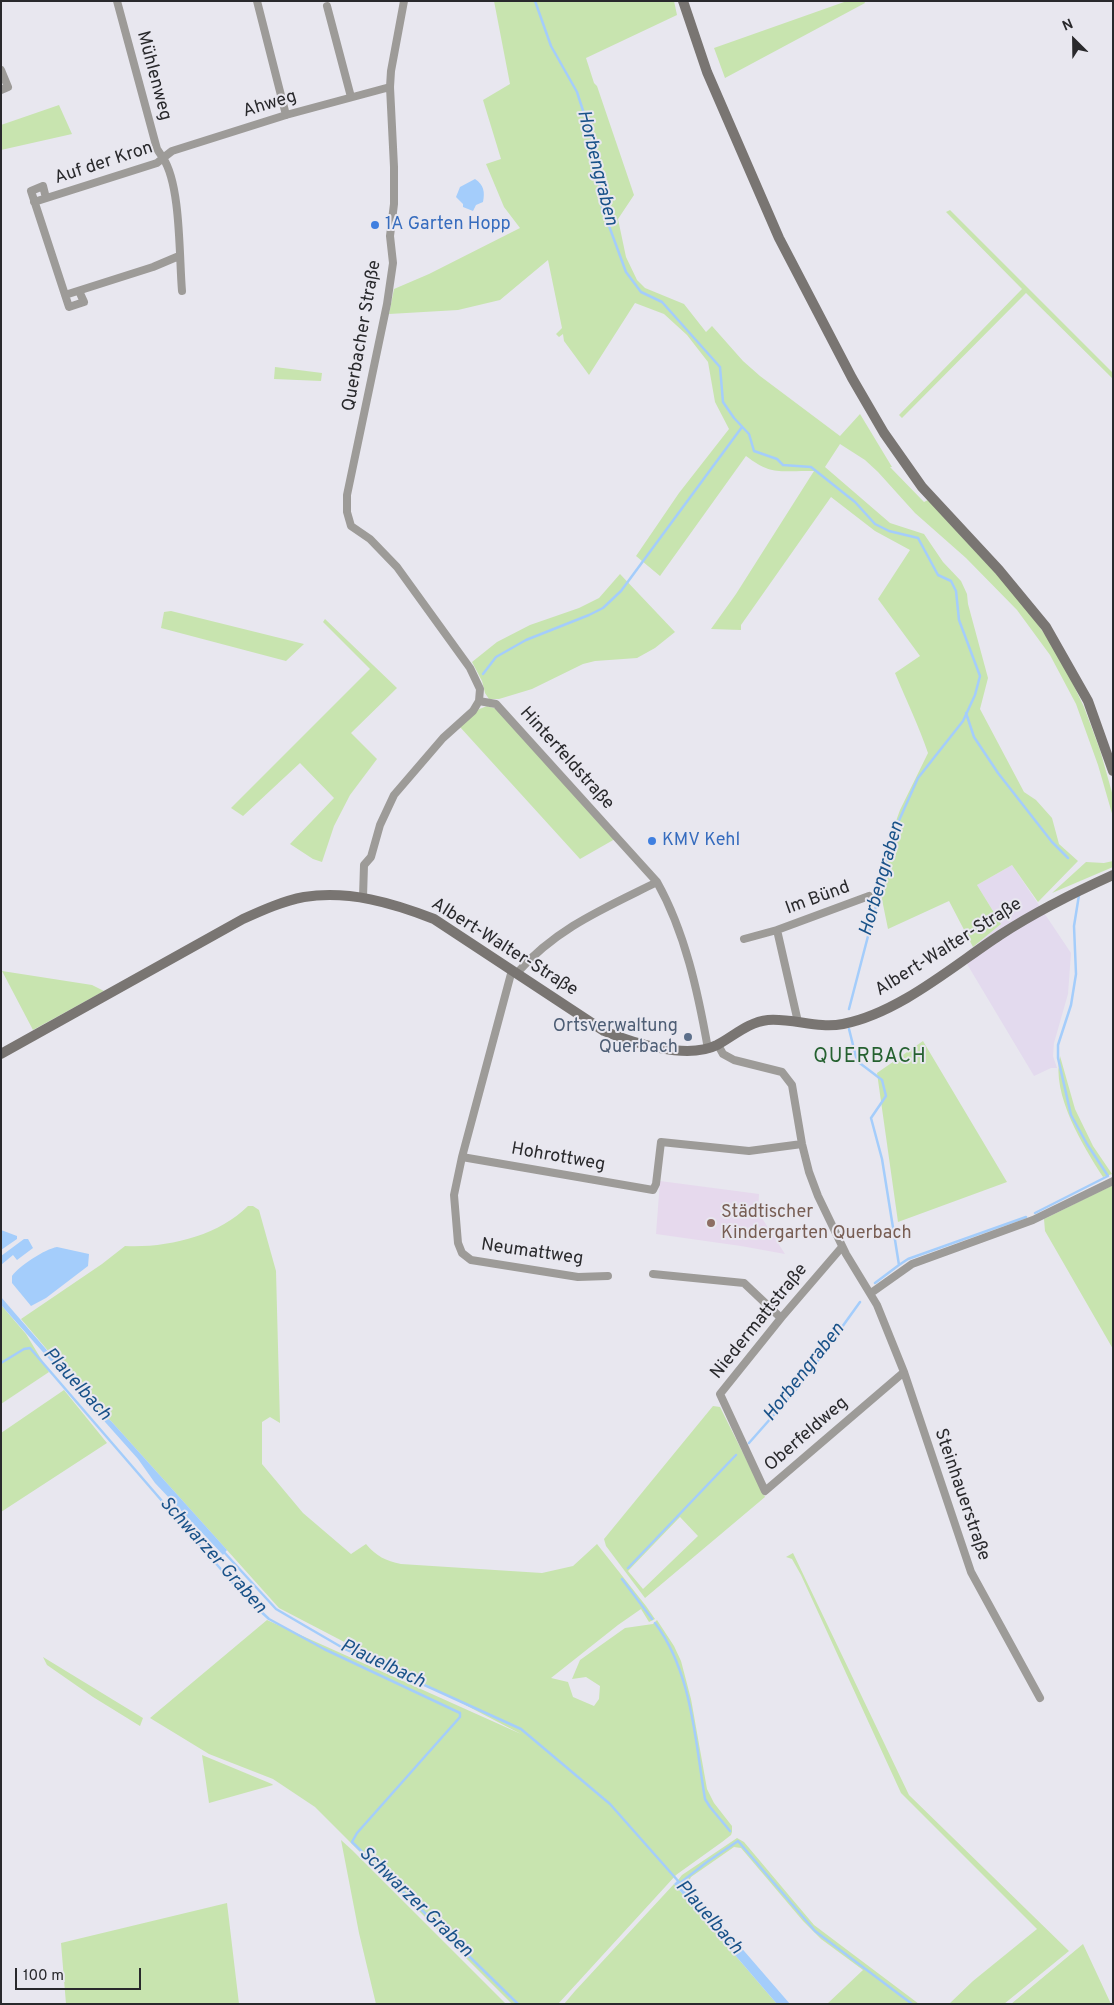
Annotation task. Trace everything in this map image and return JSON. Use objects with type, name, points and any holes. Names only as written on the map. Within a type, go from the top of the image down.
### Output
[{"type":"street","name":"Mühlenweg","points":[[117,1],[157,149],[163,158]]},
{"type":"street","points":[[257,1],[286,115]]},
{"type":"street","name":"Querbacher Straße","points":[[404,1],[391,71],[390,88],[394,167],[394,204],[390,236],[393,263],[387,304],[347,495],[347,512],[351,526],[370,539],[397,567],[470,668],[480,689],[479,701]]},
{"type":"street","points":[[683,1],[707,72],[780,238],[852,378],[884,433],[922,487],[999,570],[1046,627],[1088,702],[1113,771]]},
{"type":"street","points":[[328,6],[351,97]]},
{"type":"street","points":[[1,70],[8,87],[1,90]]},
{"type":"street","name":"Ahweg","points":[[163,158],[172,151],[286,115],[390,88]]},
{"type":"street","name":"Auf der Kron","points":[[46,198],[43,186],[31,191],[34,202],[157,163],[163,158],[168,166],[174,186],[182,291]]},
{"type":"street","points":[[34,202],[69,307],[84,302],[80,291]]},
{"type":"street","points":[[65,295],[153,267],[179,256]]},
{"type":"street","points":[[363,897],[364,865],[371,856],[380,825],[394,795],[443,738],[473,711],[479,701]]},
{"type":"street","name":"Hinterfeldstraße","points":[[479,701],[496,704],[657,882],[667,900],[689,963],[713,1047]]},
{"type":"street","name":"Albert-Walter-Straße","points":[[1,1054],[219,932],[264,910],[304,897],[363,897],[407,908],[434,919],[515,971],[604,1032],[625,1040],[647,1045],[688,1051],[713,1047],[749,1026],[767,1020],[822,1026],[842,1024],[871,1016],[902,1001],[1045,907],[1113,875]]},
{"type":"street","points":[[462,1157],[515,971],[553,938],[583,920],[657,882]]},
{"type":"street","name":"Im Bünd","points":[[744,939],[777,930],[870,896]]},
{"type":"street","name":"Im Bünd","points":[[777,930],[798,1022]]},
{"type":"street","name":"Steinhauerstraße","points":[[713,1047],[734,1060],[782,1072],[792,1086],[802,1144],[809,1172],[818,1196],[842,1247],[871,1293],[904,1372],[971,1572],[1040,1698]]},
{"type":"street","name":"Hohrottweg","points":[[462,1157],[653,1190],[656,1184],[661,1142],[749,1151],[802,1144]]},
{"type":"street","name":"Neumattweg","points":[[462,1157],[454,1195],[458,1243],[462,1253],[471,1260],[578,1277],[608,1276]]},
{"type":"street","points":[[871,1293],[912,1264],[1033,1220],[1113,1181]]},
{"type":"street","name":"Niedermattstraße","points":[[720,1394],[781,1318],[842,1247]]},
{"type":"street","points":[[653,1274],[744,1283],[781,1318]]},
{"type":"street","name":"Oberfeldweg","points":[[720,1394],[765,1491],[904,1372]]},
{"type":"shaded area","points":[[1012,865],[1071,953],[1068,994],[1054,1043],[1053,1056],[1057,1068],[1051,1068],[1034,1076],[967,964],[973,947],[1001,924],[977,885]]},
{"type":"shaded area","name":"Städtischer Kindergarten Querbach","points":[[660,1181],[759,1194],[758,1212],[785,1254],[656,1234]]},
{"type":"green space","points":[[494,1],[674,1],[677,15],[586,58],[634,195],[618,219],[626,257],[637,280],[645,288],[684,304],[706,332],[712,326],[743,361],[760,376],[840,436],[860,414],[892,467],[890,467],[924,502],[928,500],[1022,602],[1066,669],[1084,707],[1100,750],[1113,796],[1113,817],[1098,765],[1076,704],[1050,655],[1017,610],[966,558],[915,513],[865,460],[840,444],[825,467],[890,523],[924,534],[943,562],[961,581],[967,594],[988,678],[980,709],[1024,792],[1036,800],[1052,818],[1059,844],[1078,861],[1038,902],[1012,865],[977,885],[1001,924],[973,947],[949,901],[888,929],[878,880],[888,843],[900,810],[928,753],[895,673],[920,656],[878,599],[910,550],[875,531],[831,497],[741,625],[741,630],[711,629],[736,594],[814,471],[771,470],[755,463],[746,456],[660,576],[636,556],[679,493],[729,429],[715,402],[708,362],[687,335],[664,314],[635,303],[589,375],[564,341],[563,334],[559,337],[556,334],[562,328],[548,260],[500,300],[458,310],[389,314],[394,289],[429,274],[520,228],[504,207],[486,164],[501,159],[483,100],[510,84]]},
{"type":"green space","points":[[847,1],[864,1],[865,3],[725,78],[714,48]]},
{"type":"green space","points":[[59,105],[72,134],[1,150],[1,125]]},
{"type":"green space","points":[[950,210],[1113,373],[1113,379],[1026,293],[902,418],[899,415],[1022,289],[946,212]]},
{"type":"green space","points":[[275,367],[322,373],[321,381],[274,379]]},
{"type":"green space","points":[[620,574],[675,632],[655,648],[637,658],[595,661],[583,664],[532,689],[499,699],[489,699],[472,662],[497,642],[530,625],[579,608],[599,598]]},
{"type":"green space","points":[[171,611],[304,644],[286,661],[161,628],[164,612]]},
{"type":"green space","points":[[325,619],[397,688],[351,733],[377,759],[350,795],[334,826],[322,862],[313,859],[290,844],[334,798],[300,763],[243,816],[231,808],[370,669],[323,622]]},
{"type":"green space","points":[[487,706],[497,709],[615,839],[580,859],[460,727],[477,710]]},
{"type":"green space","points":[[1113,861],[1113,867],[1052,893],[1086,862],[1104,863]]},
{"type":"green space","points":[[2,971],[92,985],[104,991],[33,1030]]},
{"type":"green space","points":[[923,1041],[1007,1182],[898,1222],[877,1073]]},
{"type":"green space","points":[[1060,1056],[1075,1109],[1093,1146],[1112,1174],[1103,1177],[1078,1135],[1064,1103],[1060,1087],[1058,1071]]},
{"type":"green space","points":[[1113,1185],[1113,1349],[1045,1231],[1044,1219]]},
{"type":"green space","points":[[248,1206],[253,1206],[259,1210],[276,1271],[280,1423],[270,1417],[262,1422],[262,1464],[303,1513],[351,1554],[366,1544],[382,1557],[401,1564],[542,1573],[573,1566],[597,1544],[655,1619],[649,1622],[641,1609],[551,1678],[568,1682],[573,1697],[594,1706],[599,1699],[600,1686],[586,1677],[572,1679],[580,1660],[625,1628],[653,1624],[657,1620],[674,1646],[681,1661],[691,1699],[707,1789],[714,1803],[732,1826],[731,1835],[676,1875],[558,2004],[512,2004],[315,1807],[273,1779],[209,1754],[150,1718],[267,1620],[521,1734],[279,1608],[111,1421],[102,1414],[21,1319],[102,1264],[125,1246],[158,1245],[191,1238],[222,1225]]},
{"type":"green space","points":[[1,1305],[26,1334],[49,1372],[1,1404]]},
{"type":"green space","points":[[64,1390],[107,1443],[1,1512],[1,1433]]},
{"type":"green space","points":[[713,1406],[720,1407],[765,1497],[645,1598],[606,1546],[604,1539]],"holes":[[[680,1517],[698,1536],[643,1589],[628,1571]]]},
{"type":"green space","points":[[793,1553],[909,1795],[1069,1951],[1004,2004],[949,2004],[973,1981],[1037,1929],[901,1793],[801,1575],[792,1559],[786,1557]]},
{"type":"green space","points":[[43,1657],[143,1718],[140,1726],[93,1697],[47,1665]]},
{"type":"green space","points":[[202,1755],[272,1784],[273,1785],[209,1803]]},
{"type":"green space","points":[[737,1838],[744,1842],[814,1925],[919,2004],[827,2004],[863,1970],[821,1939],[803,1921],[741,1848],[734,1847],[691,1877],[686,1887],[678,1880],[682,1875]]},
{"type":"green space","points":[[341,1840],[506,2004],[376,2004],[359,1933]]},
{"type":"green space","points":[[674,1884],[777,2004],[564,2004],[575,1991]]},
{"type":"green space","points":[[227,1903],[239,2004],[66,2004],[61,1943]]},
{"type":"green space","points":[[1083,1944],[1111,2004],[1011,2004]]},
{"type":"water","points":[[475,179],[482,186],[484,195],[483,202],[476,205],[473,211],[463,207],[463,204],[456,197],[460,187]]},
{"type":"water","points":[[1,1230],[17,1236],[17,1239],[1,1250]]},
{"type":"water","points":[[24,1239],[28,1239],[33,1248],[17,1260],[13,1255],[1,1265],[1,1256]]},
{"type":"water","points":[[57,1247],[89,1254],[88,1266],[46,1298],[31,1306],[12,1283],[12,1276],[33,1258]]},
{"type":"water","points":[[1,1297],[102,1414],[111,1421],[227,1550],[223,1555],[155,1483],[138,1459],[1,1305]]},
{"type":"water","points":[[678,1880],[706,1907],[790,2004],[777,2004],[674,1884]]},
{"type":"waterway","name":"Horbengraben","points":[[535,1],[551,46],[577,92],[596,151],[602,207],[626,272],[641,292],[662,302],[720,367],[723,402],[734,418],[749,434],[754,451],[777,459],[783,465],[811,467],[855,502],[875,524],[889,531],[918,538],[938,575],[951,581],[956,591],[959,620],[980,676],[975,695],[963,721],[918,778],[892,836],[849,1009]]},
{"type":"waterway","points":[[483,674],[496,657],[526,640],[603,608],[621,591],[742,427]]},
{"type":"waterway","points":[[966,713],[974,737],[998,773],[1052,842],[1068,858]]},
{"type":"waterway","points":[[1035,1213],[1108,1176],[1071,1115],[1058,1058],[1058,1045],[1071,1005],[1076,974],[1074,926],[1079,895]]},
{"type":"waterway","name":"Horbengraben","points":[[849,1029],[857,1061],[882,1080],[886,1096],[871,1118],[882,1159],[899,1265],[875,1283]]},
{"type":"waterway","points":[[899,1265],[908,1259],[1026,1217]]},
{"type":"waterway","name":"Horbengraben","points":[[749,1443],[801,1384],[860,1302]]},
{"type":"waterway","name":"Schwarzer Graben","points":[[1,1363],[24,1349],[30,1348],[244,1596],[269,1619],[324,1649],[460,1713],[460,1717],[357,1833],[352,1842],[518,2004]]},
{"type":"waterway","name":"Horbengraben","points":[[628,1568],[736,1455]]},
{"type":"waterway","name":"Plauelbach","points":[[223,1551],[276,1609],[343,1648],[521,1729],[610,1804],[679,1882]]},
{"type":"waterway","name":"Horbengraben","points":[[622,1579],[652,1619]]},
{"type":"waterway","name":"Horbengraben","points":[[655,1623],[677,1663],[684,1685],[695,1730],[705,1799],[730,1831]]},
{"type":"waterway","name":"Horbengraben","points":[[680,1883],[738,1841],[815,1931],[912,2004]]},
{"type":"place","name":"1A Garten Hopp","points":[[375,225]]},
{"type":"place","name":"KMV Kehl","points":[[652,841]]},
{"type":"place","name":"Ortsverwaltung Querbach","points":[[688,1037]]},
{"type":"place","name":"Städtischer Kindergarten Querbach","points":[[711,1223]]},
{"type":"district","name":"QUERBACH","points":[[870,1058]]}]
